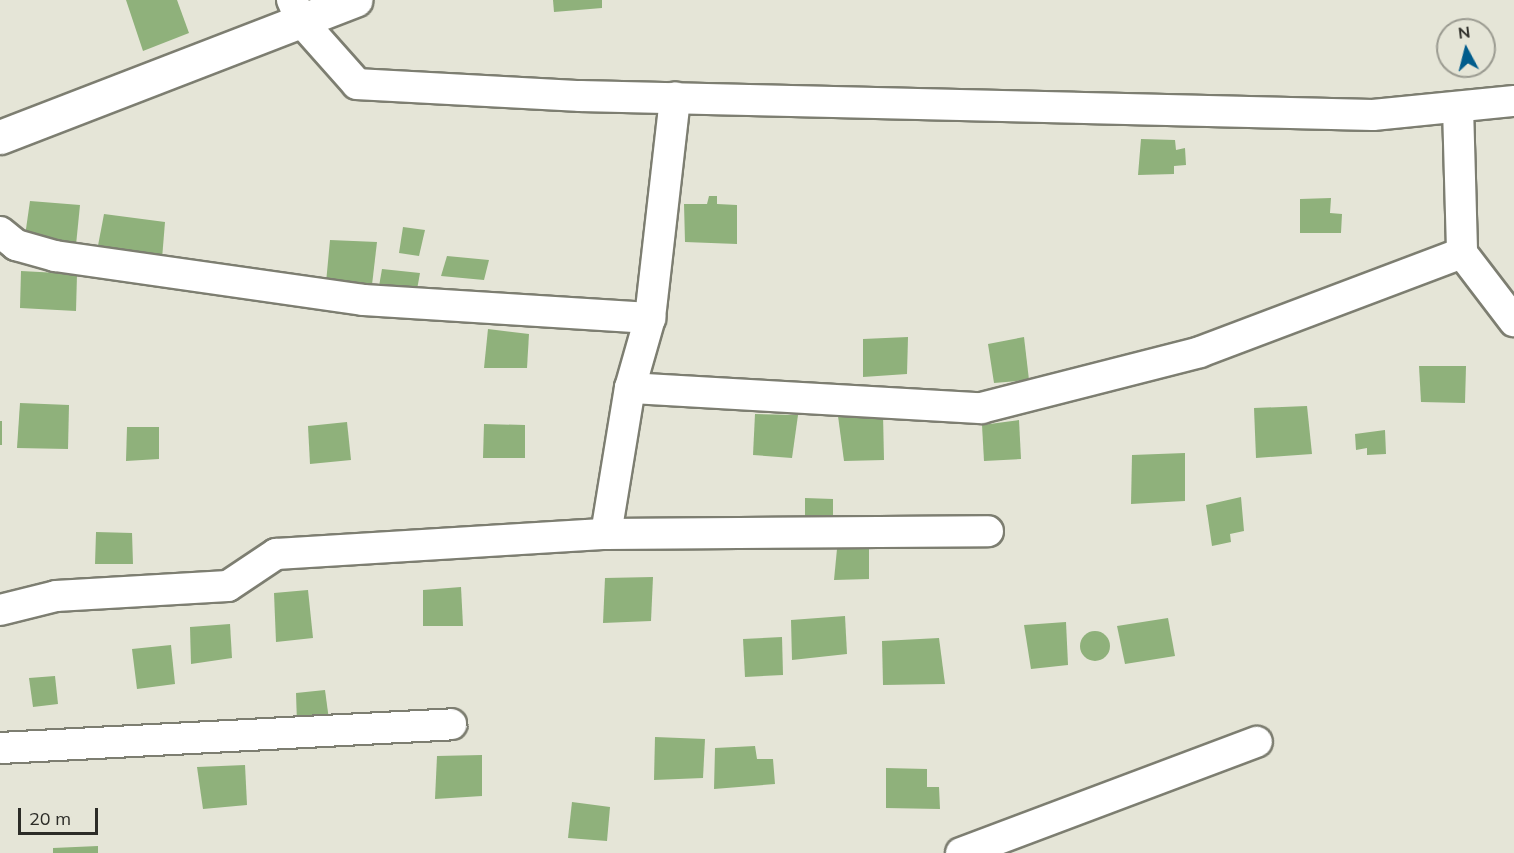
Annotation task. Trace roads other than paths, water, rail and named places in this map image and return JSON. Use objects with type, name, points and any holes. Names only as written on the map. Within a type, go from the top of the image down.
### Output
[{"type":"street","points":[[0,136],[297,11],[355,0]]},
{"type":"street","points":[[297,11],[357,84],[675,97],[1373,115],[1514,101]]},
{"type":"street","points":[[606,534],[630,388],[650,318],[675,97]]},
{"type":"street","points":[[1458,107],[1462,253],[1514,321]]},
{"type":"street","points":[[0,232],[16,245],[55,256],[363,300],[650,318]]},
{"type":"street","points":[[630,388],[981,408],[1200,352],[1462,253]]},
{"type":"street","points":[[0,610],[56,596],[228,586],[276,554],[606,534],[988,531]]},
{"type":"street","points":[[0,748],[451,724]]},
{"type":"street","points":[[961,853],[1257,742]]}]
